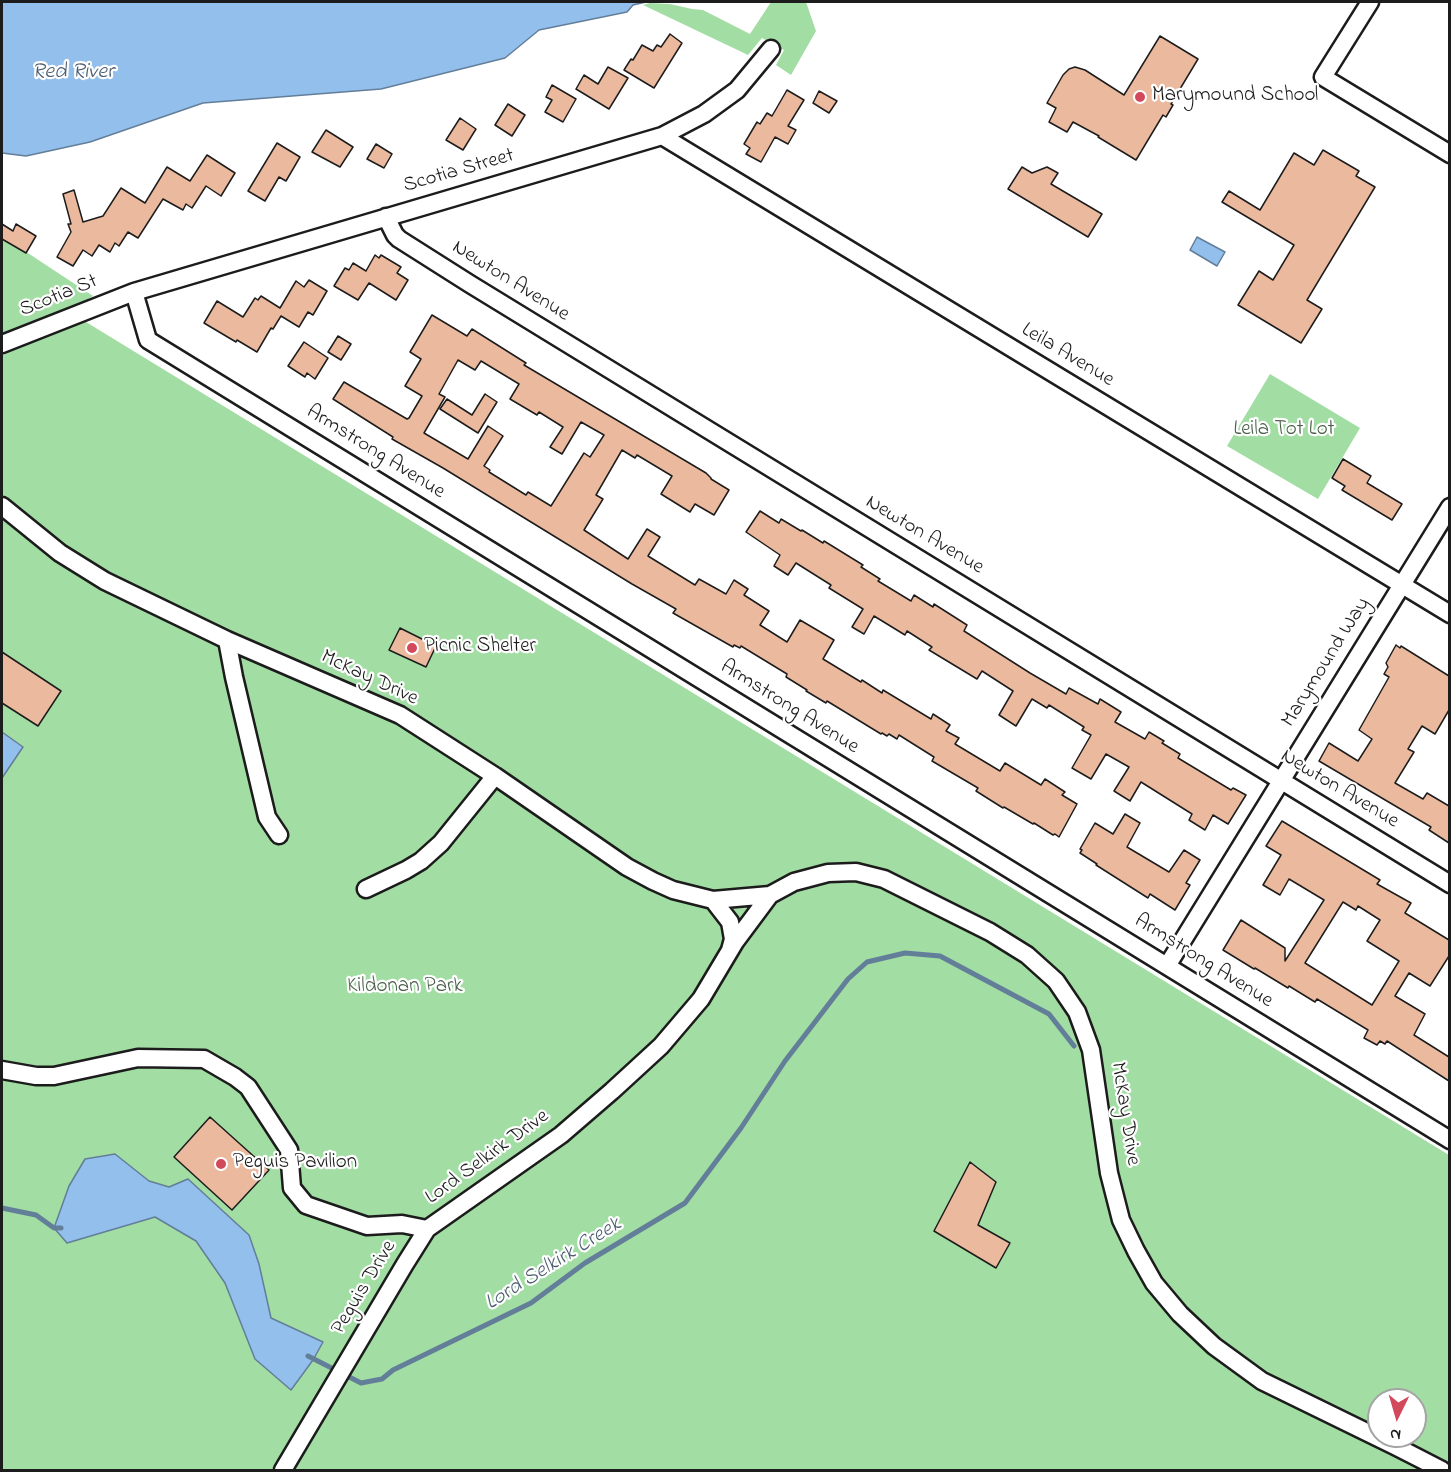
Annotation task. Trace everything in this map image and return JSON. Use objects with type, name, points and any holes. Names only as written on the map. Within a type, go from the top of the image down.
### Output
[{"type":"street","points":[[1370,2],[1323,77],[1449,154]]},
{"type":"street","name":"Scotia Street","points":[[134,292],[662,136],[704,114],[737,90],[771,49]]},
{"type":"street","name":"Leila Avenue","points":[[662,136],[1449,614]]},
{"type":"street","name":"Newton Avenue","points":[[386,217],[399,239],[470,284],[1449,884]]},
{"type":"street","name":"Scotia St","points":[[2,344],[134,292]]},
{"type":"street","name":"Armstrong Avenue","points":[[134,292],[148,340],[1449,1140]]},
{"type":"street","name":"McKay Drive","points":[[2,506],[74,563],[125,591],[227,640],[400,715],[495,776],[627,867],[653,881],[674,890],[713,900],[770,895],[794,882],[828,873],[856,872],[884,879],[990,932],[1027,955],[1056,981],[1077,1012],[1091,1050],[1109,1173],[1121,1220],[1154,1282],[1180,1314],[1214,1346],[1262,1381],[1442,1470]]},
{"type":"street","name":"Marymound Way","points":[[1167,966],[1449,507]]},
{"type":"street","points":[[227,640],[267,817],[279,835]]},
{"type":"street","points":[[366,889],[421,861],[441,843],[495,776]]},
{"type":"street","name":"Lord Selkirk Drive","points":[[2,1070],[36,1076],[54,1076],[138,1058],[204,1059],[248,1087],[289,1150],[292,1188],[306,1205],[367,1226],[402,1224],[427,1229],[561,1135],[661,1046],[701,999],[730,951],[770,895]]},
{"type":"street","points":[[713,900],[730,922],[733,939],[730,951]]},
{"type":"street","name":"Peguis Drive","points":[[283,1470],[427,1229]]},
{"type":"green space","points":[[771,2],[806,2],[816,31],[791,75],[776,65],[784,50],[762,38],[748,55],[643,5],[670,4],[703,10],[750,34]]},
{"type":"green space","name":"Kildonan Park","points":[[2,236],[93,296],[68,311],[1449,1155],[1449,1470],[2,1470]]},
{"type":"green space","name":"Leila Tot Lot","points":[[1270,374],[1360,428],[1318,499],[1227,446]]},
{"type":"water","name":"Red River","points":[[2,2],[646,2],[633,5],[627,12],[539,30],[505,58],[381,89],[203,103],[90,142],[26,156],[2,153]]},
{"type":"water","points":[[1197,237],[1225,252],[1217,266],[1190,250]]},
{"type":"water","points":[[2,732],[23,747],[2,778]]},
{"type":"water","points":[[115,1154],[149,1181],[169,1187],[188,1179],[249,1235],[259,1264],[271,1318],[323,1342],[291,1390],[255,1359],[225,1283],[196,1241],[155,1217],[67,1243],[54,1228],[69,1186],[85,1159]]},
{"type":"building","points":[[670,34],[682,43],[654,88],[624,70],[642,45],[653,51],[657,45],[661,47]]},
{"type":"building","name":"Marymound School","points":[[1160,36],[1198,59],[1171,104],[1173,105],[1166,117],[1163,115],[1136,160],[1073,122],[1067,132],[1049,122],[1056,108],[1047,103],[1069,69],[1075,67],[1085,70],[1124,95]]},
{"type":"building","points":[[608,67],[628,78],[609,109],[576,89],[584,75],[598,84]]},
{"type":"building","points":[[552,85],[576,99],[563,122],[545,112],[552,100],[546,97]]},
{"type":"building","points":[[787,90],[804,100],[788,126],[796,130],[788,144],[775,137],[761,162],[746,154],[750,148],[744,144],[757,122],[760,124],[767,113],[772,116]]},
{"type":"building","points":[[819,91],[837,101],[829,113],[813,103]]},
{"type":"building","points":[[508,104],[525,115],[512,136],[495,125]]},
{"type":"building","points":[[460,118],[476,129],[463,150],[446,140]]},
{"type":"building","points":[[326,130],[353,147],[340,167],[312,152]]},
{"type":"building","points":[[277,143],[300,157],[286,181],[279,177],[265,201],[248,191]]},
{"type":"building","points":[[376,144],[392,154],[384,168],[367,159]]},
{"type":"building","points":[[1323,150],[1359,171],[1356,176],[1375,187],[1307,300],[1322,309],[1301,343],[1238,305],[1259,271],[1273,280],[1294,245],[1222,202],[1229,191],[1260,210],[1294,153],[1314,165]]},
{"type":"building","points":[[207,155],[235,173],[221,196],[206,186],[192,208],[186,204],[183,210],[163,199],[138,238],[128,232],[119,246],[115,243],[110,252],[99,245],[92,256],[83,250],[73,266],[57,257],[71,232],[63,194],[74,190],[83,222],[103,216],[121,188],[145,203],[167,167],[190,181]]},
{"type":"building","points":[[1022,167],[1032,173],[1047,167],[1058,173],[1051,184],[1102,214],[1088,237],[1008,189]]},
{"type":"building","points":[[2,224],[13,231],[16,224],[36,236],[26,253],[2,239]]},
{"type":"building","points":[[375,255],[379,258],[381,255],[401,267],[397,273],[408,280],[396,300],[369,283],[358,300],[334,286],[345,268],[349,270],[353,263],[366,271]]},
{"type":"building","points":[[309,280],[327,291],[313,315],[308,312],[299,327],[281,316],[257,352],[204,323],[217,301],[243,317],[255,298],[258,300],[261,296],[280,308],[296,281],[304,287]]},
{"type":"building","points":[[432,315],[467,336],[472,329],[526,363],[524,365],[706,473],[711,479],[729,490],[714,515],[695,504],[690,512],[661,494],[672,476],[637,455],[635,458],[622,450],[596,495],[603,499],[584,530],[628,559],[647,529],[660,537],[648,556],[695,585],[699,579],[726,594],[734,580],[748,589],[744,595],[769,611],[760,625],[787,642],[800,620],[834,640],[823,659],[882,693],[883,690],[931,719],[933,714],[950,725],[946,731],[959,738],[955,744],[1000,771],[1005,763],[1041,785],[1045,779],[1065,792],[1062,795],[1077,804],[1059,837],[976,791],[978,788],[932,761],[934,757],[899,735],[897,739],[889,734],[887,736],[881,734],[806,691],[786,677],[787,674],[741,646],[740,648],[734,645],[733,647],[673,613],[676,609],[392,439],[393,437],[333,399],[344,382],[407,419],[409,418],[422,396],[405,386],[421,359],[410,352]],"holes":[[[458,360],[475,370],[481,361],[519,384],[510,399],[537,415],[539,412],[563,427],[550,447],[562,454],[581,422],[604,435],[590,457],[584,453],[551,506],[528,492],[526,495],[489,472],[490,470],[484,466],[503,436],[488,426],[468,459],[424,433],[445,397],[439,394]]]},
{"type":"building","points":[[338,336],[351,344],[341,360],[328,352]]},
{"type":"building","points":[[304,342],[328,358],[315,379],[307,373],[305,377],[288,366]]},
{"type":"building","points":[[485,394],[497,402],[478,433],[440,409],[447,399],[472,415]]},
{"type":"building","points":[[1343,459],[1371,476],[1367,483],[1402,504],[1392,520],[1342,490],[1345,486],[1332,478]]},
{"type":"building","points":[[760,511],[779,523],[781,519],[823,543],[824,541],[863,565],[861,567],[880,579],[878,581],[911,601],[914,595],[933,607],[934,604],[967,625],[964,631],[1066,694],[1069,688],[1098,704],[1100,699],[1121,712],[1115,722],[1145,739],[1149,732],[1180,754],[1178,758],[1231,790],[1233,788],[1246,795],[1228,824],[1213,815],[1205,830],[1189,820],[1192,814],[1141,782],[1130,801],[1114,791],[1129,767],[1106,754],[1091,779],[1072,768],[1091,735],[1082,730],[1084,727],[1049,705],[1047,708],[1032,699],[1016,726],[999,715],[1013,691],[982,671],[977,679],[929,650],[932,647],[907,631],[905,635],[874,616],[864,634],[852,627],[863,609],[829,588],[831,585],[796,563],[788,575],[774,566],[780,555],[746,532]]},
{"type":"building","name":"Picnic Shelter","points":[[400,628],[436,646],[426,667],[389,650]]},
{"type":"building","points":[[1396,645],[1449,676],[1449,710],[1435,734],[1422,726],[1408,749],[1414,752],[1395,783],[1423,799],[1427,793],[1449,806],[1449,843],[1429,830],[1431,827],[1319,761],[1329,743],[1358,761],[1372,739],[1359,730],[1389,677],[1384,674],[1388,667],[1386,663]]},
{"type":"building","points":[[2,652],[61,691],[38,726],[2,703]]},
{"type":"building","points":[[1125,814],[1140,823],[1127,847],[1169,872],[1184,850],[1200,860],[1186,883],[1190,885],[1175,910],[1150,894],[1148,898],[1080,853],[1095,823],[1113,834]]},
{"type":"building","points":[[1282,821],[1380,880],[1377,884],[1411,903],[1405,913],[1449,940],[1449,956],[1430,986],[1409,973],[1395,996],[1425,1014],[1414,1035],[1449,1057],[1449,1081],[1387,1041],[1385,1044],[1380,1041],[1377,1045],[1364,1038],[1368,1030],[1317,999],[1315,1002],[1289,986],[1288,988],[1223,950],[1241,920],[1285,948],[1285,961],[1324,900],[1289,879],[1280,895],[1263,885],[1281,855],[1266,846]],"holes":[[[1343,902],[1356,910],[1358,906],[1380,920],[1367,941],[1399,961],[1372,1005],[1305,963]]]},
{"type":"building","name":"Peguis Pavilion","points":[[210,1117],[269,1170],[232,1210],[174,1157]]},
{"type":"building","points":[[970,1162],[996,1182],[978,1225],[1010,1243],[996,1268],[934,1231]]},
{"type":"waterway","name":"Lord Selkirk Creek","points":[[308,1356],[361,1383],[382,1379],[393,1370],[531,1303],[585,1263],[685,1203],[741,1128],[785,1061],[848,979],[867,962],[905,953],[940,956],[1049,1014],[1074,1046]]},
{"type":"waterway","name":"Lord Selkirk Creek","points":[[2,1208],[36,1215],[54,1228],[61,1228]]},
{"type":"place","name":"Marymound School","points":[[1140,97]]},
{"type":"place","name":"Picnic Shelter","points":[[412,648]]},
{"type":"place","name":"Peguis Pavilion","points":[[221,1164]]}]
